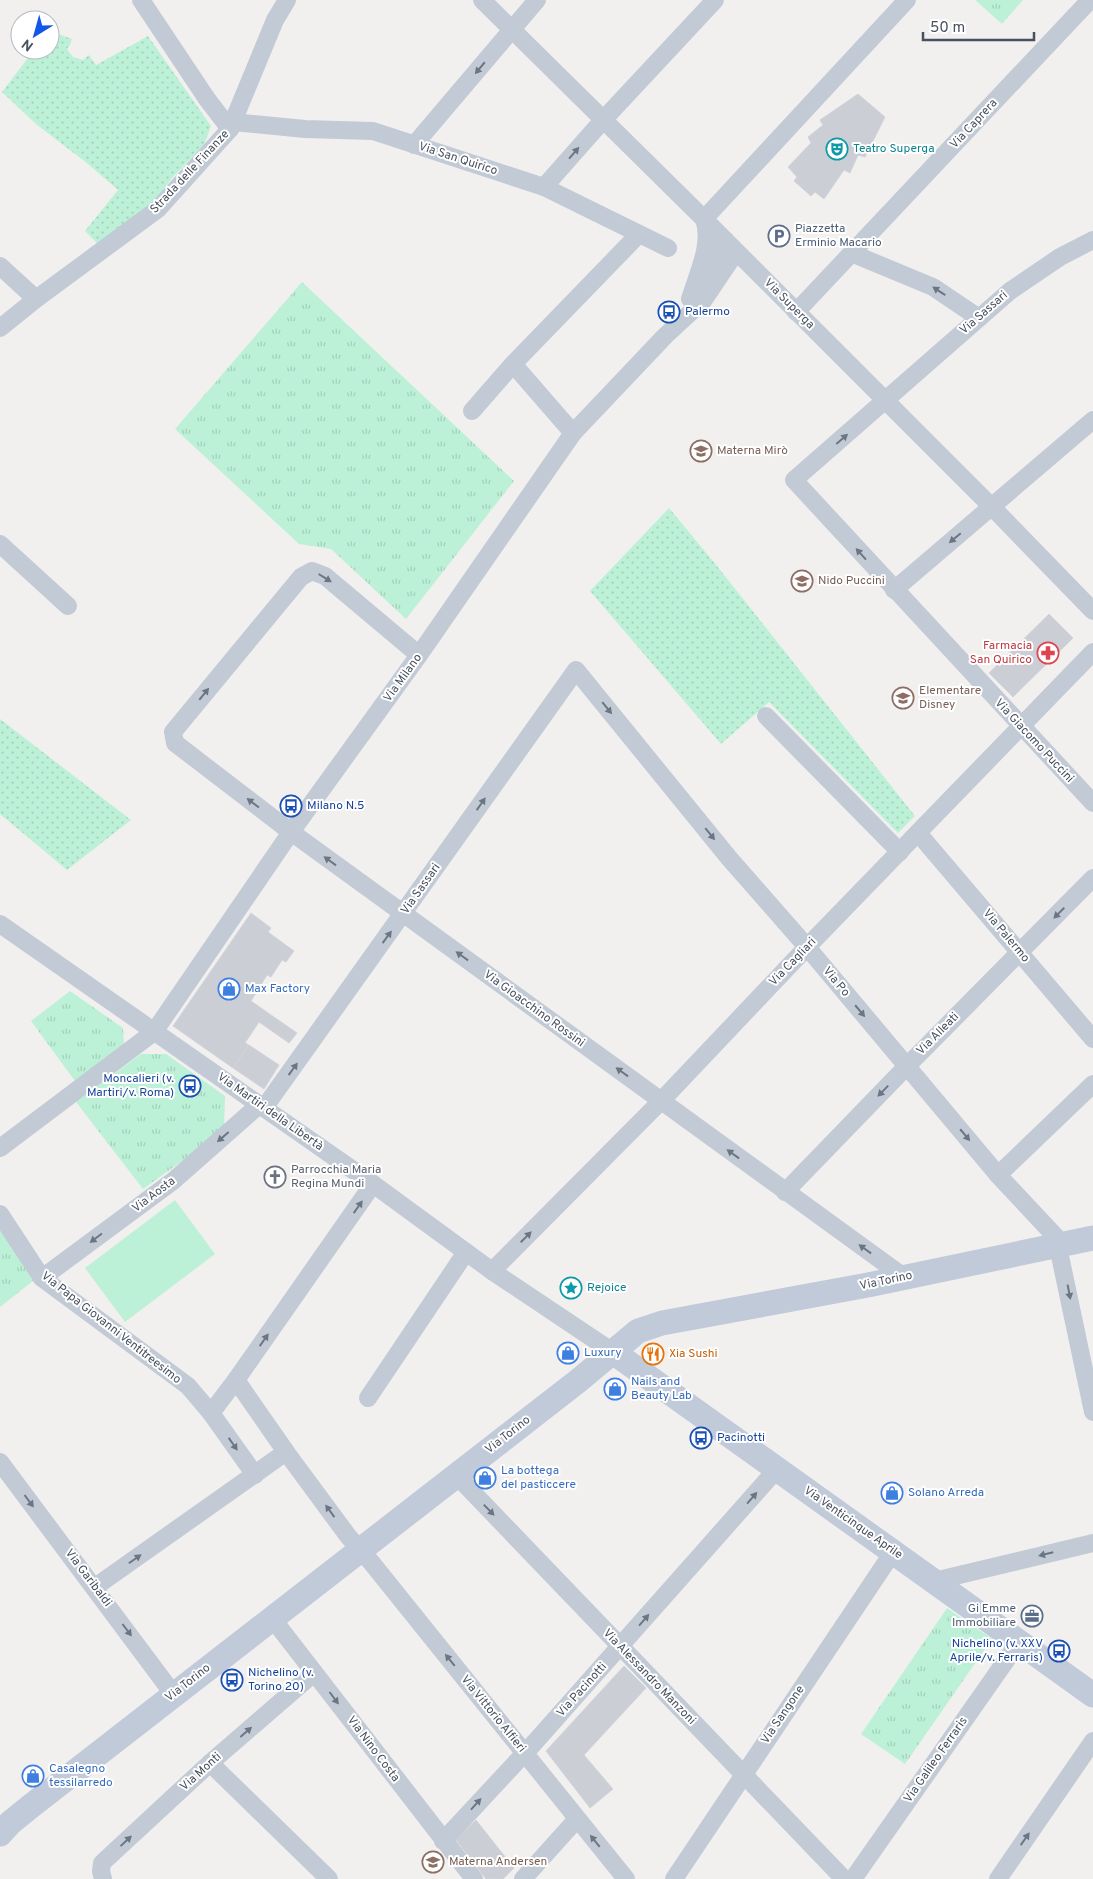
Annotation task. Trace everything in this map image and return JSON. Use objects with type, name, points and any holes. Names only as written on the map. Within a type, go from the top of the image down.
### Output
[{"type":"main road","name":"Via Torino","points":[[3,1828],[638,1331],[653,1325],[904,1277],[1093,1238]]},
{"type":"main road","name":"Via Venticinque Aprile","points":[[613,1352],[1093,1694]]},
{"type":"street","points":[[141,0],[207,99],[232,126]]},
{"type":"street","name":"Strada delle Finanze","points":[[0,328],[36,299],[158,209],[232,126],[276,20],[287,0]]},
{"type":"street","name":"Via Superga","points":[[482,0],[604,119],[992,507],[1093,611]]},
{"type":"street","points":[[414,144],[537,0]]},
{"type":"street","points":[[544,187],[714,0]]},
{"type":"street","points":[[690,299],[703,258],[707,227],[704,219],[907,0]]},
{"type":"street","name":"Via Caprera","points":[[796,312],[1090,0]]},
{"type":"street","name":"Via San Quirico","points":[[232,126],[374,131],[544,187],[668,248]]},
{"type":"street","points":[[472,411],[513,364],[639,234]]},
{"type":"street","name":"Via Sassari","points":[[886,401],[1010,291],[1060,257],[1093,240]]},
{"type":"street","name":"Via Milano","points":[[0,1148],[154,1032],[292,832],[419,655],[573,433],[665,336],[703,301],[715,283],[730,246]]},
{"type":"street","name":"Via Milano","points":[[665,336],[730,246]]},
{"type":"street","points":[[851,253],[933,286],[980,318]]},
{"type":"street","points":[[0,266],[36,299]]},
{"type":"street","points":[[715,283],[726,276],[738,272],[757,273]]},
{"type":"street","points":[[513,364],[573,433]]},
{"type":"street","name":"Via Giacomo Puccini","points":[[886,401],[794,480],[1093,803]]},
{"type":"street","points":[[894,590],[1093,420]]},
{"type":"street","points":[[0,544],[68,606]]},
{"type":"street","name":"Via Gioacchino Rossini","points":[[419,655],[325,576],[312,571],[301,577],[173,732],[175,743],[403,914],[904,1277]]},
{"type":"street","name":"Via Cagliari","points":[[492,1271],[661,1101],[807,947],[1093,652]]},
{"type":"street","name":"Via Sassari","points":[[262,1107],[403,914],[576,670]]},
{"type":"street","name":"Via Po","points":[[576,670],[729,858],[807,947],[998,1174],[1051,1229],[1059,1245],[1093,1412]]},
{"type":"street","points":[[766,716],[900,852]]},
{"type":"street","name":"Via Palermo","points":[[918,833],[1093,1039]]},
{"type":"street","name":"Via Alleati","points":[[785,1192],[1093,878]]},
{"type":"street","name":"Via Martiri della Libertà","points":[[0,924],[373,1184],[492,1271],[613,1352]]},
{"type":"street","points":[[998,1174],[1093,1084]]},
{"type":"street","name":"Via Aosta","points":[[42,1278],[173,1181],[262,1107]]},
{"type":"street","points":[[211,1413],[373,1184]]},
{"type":"street","name":"Via Papa Giovanni Ventitreesimo","points":[[0,1214],[42,1278],[188,1386],[211,1413],[255,1475]]},
{"type":"street","points":[[368,1398],[466,1252]]},
{"type":"street","points":[[236,1380],[286,1452],[348,1536],[360,1549]]},
{"type":"street","points":[[95,1587],[286,1452]]},
{"type":"street","name":"Via Garibaldi","points":[[0,1462],[174,1695]]},
{"type":"street","name":"Via Pacinotti","points":[[443,1840],[620,1648],[778,1469]]},
{"type":"street","name":"Via Alessandro Manzoni","points":[[456,1475],[620,1648],[844,1879]]},
{"type":"street","points":[[934,1581],[1093,1543]]},
{"type":"street","name":"Via Vittorio Alfieri","points":[[360,1549],[626,1879]]},
{"type":"street","name":"Via Sangone","points":[[674,1879],[893,1552]]},
{"type":"street","name":"Via Nino Costa","points":[[272,1618],[474,1879]]},
{"type":"street","name":"Via Galileo Ferraris","points":[[854,1879],[1019,1642]]},
{"type":"street","name":"Via Monti","points":[[103,1879],[102,1863],[210,1764],[314,1673]]},
{"type":"street","points":[[998,1879],[1093,1742]]},
{"type":"street","points":[[210,1764],[328,1879]]},
{"type":"street","points":[[523,1879],[577,1819]]},
{"type":"green space","points":[[975,0],[1023,0],[1002,24]]},
{"type":"green space","points":[[60,35],[72,39],[67,49],[73,57],[83,60],[89,55],[96,65],[148,36],[211,126],[204,145],[172,178],[157,199],[98,244],[85,231],[118,190],[36,124],[2,92],[26,60],[60,60]]},
{"type":"green space","points":[[302,282],[514,481],[406,619],[331,549],[299,544],[175,429]]},
{"type":"green space","points":[[669,508],[915,816],[898,833],[769,702],[721,744],[590,591]]},
{"type":"green space","points":[[0,719],[131,820],[67,870],[0,814]]},
{"type":"green space","points":[[70,991],[123,1028],[124,1045],[75,1081],[31,1021]]},
{"type":"green space","points":[[141,1054],[166,1054],[225,1096],[224,1131],[143,1189],[76,1102]]},
{"type":"green space","points":[[175,1200],[215,1254],[125,1322],[85,1268]]},
{"type":"green space","points":[[0,1228],[33,1281],[0,1307]]},
{"type":"green space","points":[[947,1608],[992,1639],[905,1764],[861,1734]]},
{"type":"building","name":"Teatro Superga","points":[[858,94],[885,117],[865,157],[858,155],[850,173],[844,170],[824,199],[815,192],[811,196],[794,181],[797,177],[788,167],[811,143],[808,137],[823,125],[820,120]]},
{"type":"building","points":[[1049,614],[1073,638],[1013,697],[989,673]]},
{"type":"building","name":"Max Factory","points":[[251,913],[271,928],[268,932],[294,951],[286,962],[282,960],[271,977],[267,975],[251,1001],[297,1033],[289,1043],[259,1022],[245,1043],[249,1045],[233,1068],[173,1026]]},
{"type":"building","points":[[249,1045],[279,1065],[264,1089],[233,1068]]},
{"type":"building","points":[[624,1666],[646,1688],[584,1755],[613,1789],[590,1808],[546,1751]]},
{"type":"building","points":[[476,1820],[514,1868],[503,1879],[486,1879],[456,1840]]},
{"type":"place","name":"Teatro Superga","points":[[837,149]]},
{"type":"place","name":"Piazzetta Erminio Macario","points":[[779,236]]},
{"type":"place","name":"Palermo","points":[[669,312]]},
{"type":"place","name":"Materna Mirò","points":[[701,451]]},
{"type":"place","name":"Nido Puccini","points":[[802,581]]},
{"type":"place","name":"Farmacia San Quirico","points":[[1048,653]]},
{"type":"place","name":"Elementare Disney","points":[[903,698]]},
{"type":"place","name":"Milano N.5","points":[[291,806]]},
{"type":"place","name":"Max Factory","points":[[229,989]]},
{"type":"place","name":"Moncalieri (v. Martiri/v. Roma)","points":[[190,1086]]},
{"type":"place","name":"Parrocchia Maria Regina Mundi","points":[[275,1177]]},
{"type":"place","name":"Rejoice","points":[[571,1288]]},
{"type":"place","name":"Luxury","points":[[568,1353]]},
{"type":"place","name":"Xia Sushi","points":[[653,1354]]},
{"type":"place","name":"Nails and Beauty Lab","points":[[615,1389]]},
{"type":"place","name":"Pacinotti","points":[[701,1438]]},
{"type":"place","name":"La bottega del pasticcere","points":[[485,1478]]},
{"type":"place","name":"Solano Arreda","points":[[892,1493]]},
{"type":"place","name":"Gi Emme Immobiliare","points":[[1032,1616]]},
{"type":"place","name":"Nichelino (v. XXV Aprile/v. Ferraris)","points":[[1059,1651]]},
{"type":"place","name":"Nichelino (v. Torino 20)","points":[[232,1680]]},
{"type":"place","name":"Casalegno tessilarredo","points":[[33,1776]]},
{"type":"place","name":"Materna Andersen","points":[[433,1862]]}]
